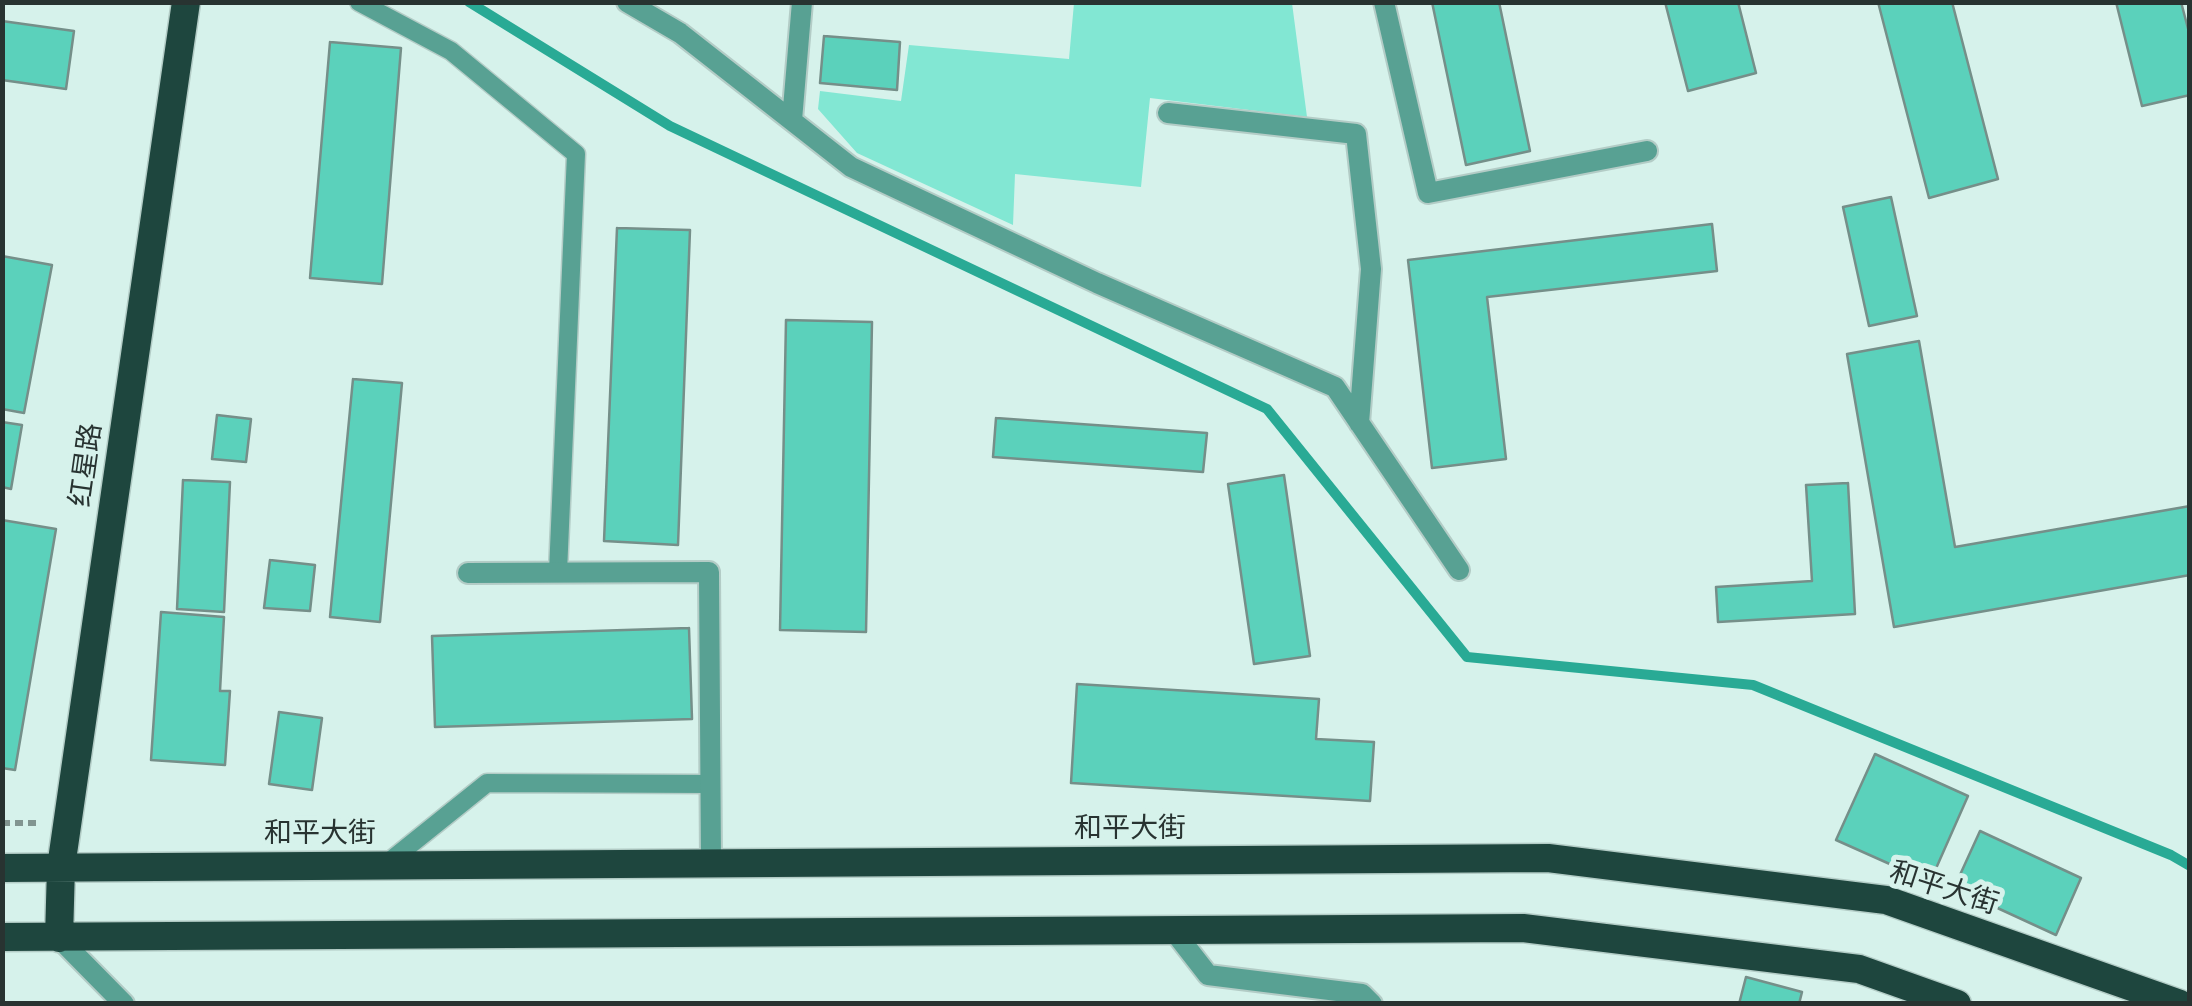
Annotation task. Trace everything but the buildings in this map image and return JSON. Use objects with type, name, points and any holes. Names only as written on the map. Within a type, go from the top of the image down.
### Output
[{"type":"highway","name":"红星路","points":[[59,938],[61,867],[186,2]]},
{"type":"highway","name":"和平大街","points":[[2,868],[1548,858],[1886,900],[2180,1004]]},
{"type":"highway","points":[[2,937],[1524,928],[1859,969],[1957,1004]]},
{"type":"street","points":[[627,2],[680,33],[851,167],[1097,283],[1335,387],[1460,570]]},
{"type":"street","points":[[792,120],[802,2]]},
{"type":"street","points":[[1384,2],[1428,193],[1646,150]]},
{"type":"street","points":[[1168,113],[1356,134],[1372,269],[1359,423]]},
{"type":"street","points":[[468,573],[709,572],[710,864]]},
{"type":"street","points":[[1173,930],[1208,975],[1362,994],[1372,1004]]},
{"type":"street","points":[[59,938],[124,1004]]},
{"type":"lane","points":[[359,2],[451,51],[576,154],[558,572]]},
{"type":"lane","points":[[385,865],[487,783],[710,784]]},
{"type":"green space","points":[[1074,3],[1292,3],[1307,117],[1150,98],[1141,187],[1015,174],[1013,225],[857,153],[818,109],[820,91],[901,101],[909,45],[1069,59]]},
{"type":"waterway","points":[[469,2],[670,126],[1267,409],[1467,657],[1753,685],[2190,866]]}]
